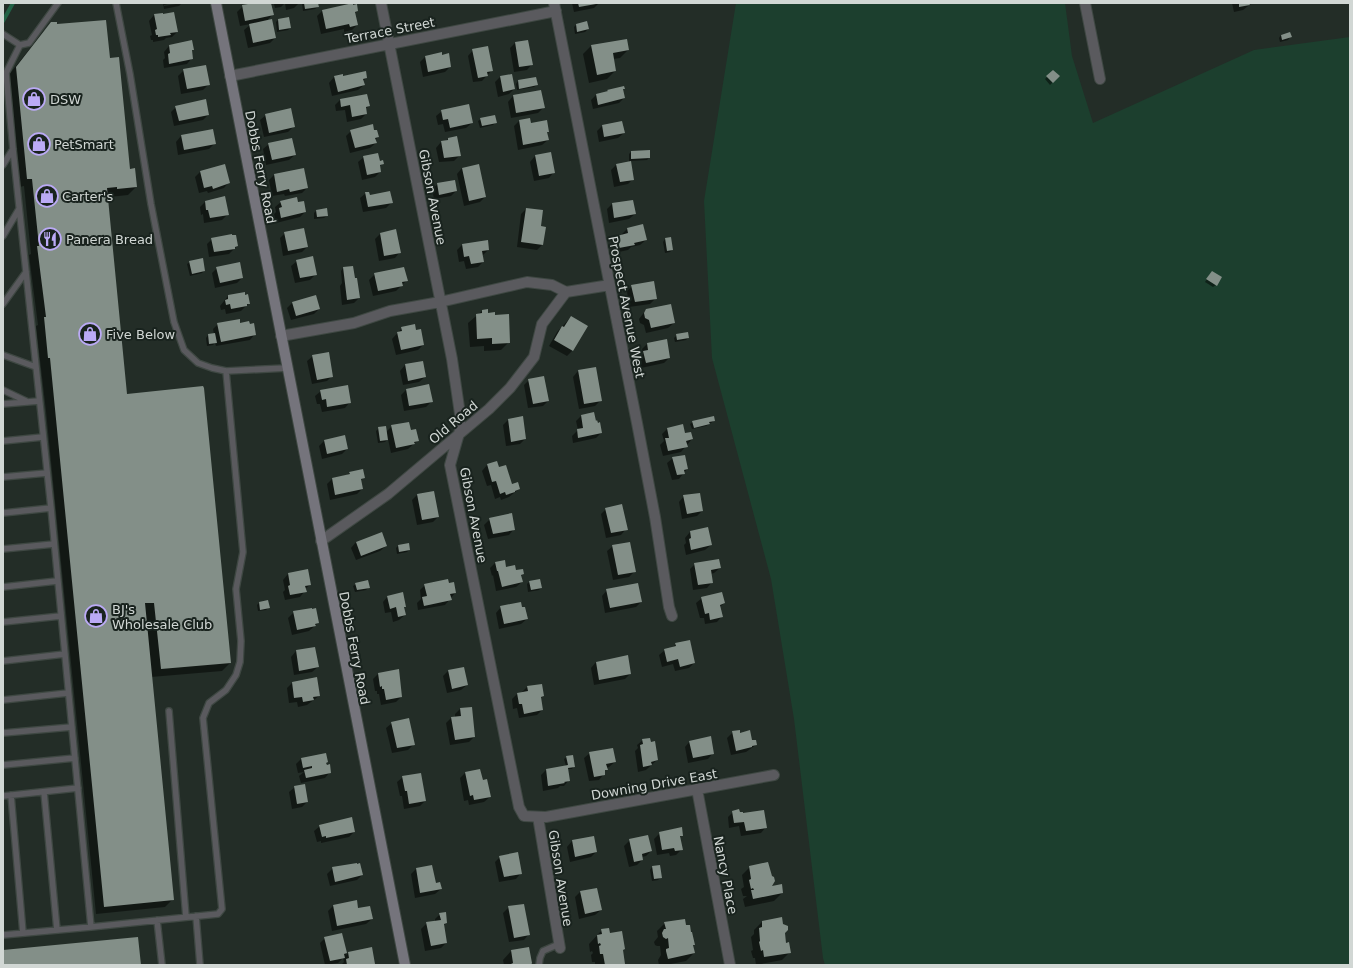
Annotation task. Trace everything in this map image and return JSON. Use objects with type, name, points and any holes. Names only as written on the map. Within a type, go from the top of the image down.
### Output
[{"type":"main road","name":"Dobbs Ferry Road","points":[[216,3],[405,965]]},
{"type":"street","name":"Gibson Avenue","points":[[381,3],[452,359],[460,414],[460,430],[450,465],[519,807],[524,816],[538,817],[559,946]]},
{"type":"street","points":[[1085,3],[1100,79]]},
{"type":"street","name":"Terrace Street","points":[[230,76],[389,44],[555,7]]},
{"type":"street","name":"Prospect Avenue West","points":[[555,7],[652,502],[669,606],[672,616]]},
{"type":"street","points":[[281,336],[354,322],[390,311],[440,302],[527,282],[552,285],[566,292],[610,285]]},
{"type":"street","name":"Old Road","points":[[321,541],[388,494],[489,409],[510,388],[534,357],[542,324],[566,292]]},
{"type":"street","name":"Downing Drive East","points":[[538,817],[546,817],[774,775]]},
{"type":"street","name":"Nancy Place","points":[[697,789],[730,965]]},
{"type":"lane","points":[[3,34],[20,45],[29,44],[58,3]]},
{"type":"lane","points":[[116,3],[130,74],[151,204],[174,322],[184,350],[198,362],[212,368],[226,371],[288,368]]},
{"type":"lane","points":[[3,84],[6,73],[20,45]]},
{"type":"lane","points":[[5,76],[47,473],[91,926]]},
{"type":"lane","points":[[3,165],[13,149]]},
{"type":"lane","points":[[3,236],[19,209]]},
{"type":"lane","points":[[3,304],[26,272]]},
{"type":"lane","points":[[3,355],[36,367]]},
{"type":"lane","points":[[3,935],[218,914],[222,908],[203,718],[209,703],[226,690],[236,675],[240,662],[241,641],[236,589],[243,552],[226,371]]},
{"type":"lane","points":[[3,390],[26,402]]},
{"type":"lane","points":[[3,404],[39,401]]},
{"type":"lane","points":[[3,441],[43,437]]},
{"type":"lane","points":[[3,477],[47,473]]},
{"type":"lane","points":[[3,513],[50,508]]},
{"type":"lane","points":[[3,549],[54,544]]},
{"type":"lane","points":[[3,587],[57,581]]},
{"type":"lane","points":[[3,622],[61,616]]},
{"type":"lane","points":[[3,661],[65,654]]},
{"type":"lane","points":[[3,700],[68,693]]},
{"type":"lane","points":[[169,711],[186,917]]},
{"type":"lane","points":[[3,733],[72,727]]},
{"type":"lane","points":[[3,765],[75,758]]},
{"type":"lane","points":[[3,796],[78,788]]},
{"type":"lane","points":[[44,792],[58,930]]},
{"type":"lane","points":[[11,795],[23,933]]},
{"type":"lane","points":[[196,916],[200,965]]},
{"type":"lane","points":[[157,920],[162,965]]},
{"type":"lane","points":[[540,965],[540,958],[543,951],[559,946]]},
{"type":"green space","points":[[736,3],[1065,3],[1072,56],[1093,123],[1254,50],[1350,37],[1350,965],[825,965],[794,719],[771,579],[712,358],[704,201]]},
{"type":"building","points":[[271,3],[274,15],[245,21],[242,5]]},
{"type":"building","points":[[304,3],[318,3],[319,7],[305,9]]},
{"type":"building","points":[[353,3],[353,5],[357,4],[358,11],[355,12],[358,25],[350,27],[349,24],[326,29],[322,10]]},
{"type":"building","points":[[578,3],[595,3],[596,4],[579,7]]},
{"type":"building","points":[[1239,3],[1249,3],[1250,5],[1239,7]]},
{"type":"building","points":[[174,12],[178,32],[170,33],[171,35],[158,37],[155,30],[157,29],[154,14]]},
{"type":"building","points":[[289,17],[291,28],[279,30],[278,19]]},
{"type":"building","points":[[272,19],[276,38],[253,43],[249,24]]},
{"type":"building","points":[[106,20],[110,58],[119,57],[130,169],[135,168],[137,187],[117,189],[117,187],[107,188],[127,394],[203,386],[204,388],[231,663],[161,669],[154,603],[145,603],[174,900],[104,907],[50,358],[48,358],[44,317],[46,317],[37,246],[39,246],[32,179],[27,179],[16,67],[51,22],[57,22],[57,24]]},
{"type":"building","points":[[587,21],[589,29],[577,32],[576,24]]},
{"type":"building","points":[[1290,32],[1292,37],[1282,40],[1281,35]]},
{"type":"building","points":[[627,39],[629,50],[613,53],[616,71],[597,75],[591,45]]},
{"type":"building","points":[[192,40],[194,50],[192,50],[193,59],[169,64],[169,45]]},
{"type":"building","points":[[528,40],[533,65],[519,67],[515,42]]},
{"type":"building","points":[[488,46],[493,71],[487,72],[488,76],[478,78],[472,49]]},
{"type":"building","points":[[442,52],[442,55],[449,53],[451,67],[428,72],[425,56]]},
{"type":"building","points":[[206,65],[210,85],[187,89],[183,69]]},
{"type":"building","points":[[1053,70],[1060,76],[1053,83],[1046,76]]},
{"type":"building","points":[[366,71],[367,78],[363,79],[365,85],[338,92],[334,76],[343,74],[343,76]]},
{"type":"building","points":[[512,74],[515,89],[503,92],[500,76]]},
{"type":"building","points":[[536,77],[538,85],[519,89],[518,80]]},
{"type":"building","points":[[624,86],[625,89],[623,89],[625,98],[598,105],[596,94]]},
{"type":"building","points":[[541,90],[545,108],[516,113],[513,95]]},
{"type":"building","points":[[367,94],[370,106],[366,107],[367,114],[352,117],[350,105],[341,107],[340,99]]},
{"type":"building","points":[[206,99],[209,115],[179,121],[175,106]]},
{"type":"building","points":[[469,104],[473,123],[450,128],[448,119],[443,120],[441,110]]},
{"type":"building","points":[[291,108],[295,127],[269,133],[265,114]]},
{"type":"building","points":[[495,115],[497,123],[482,126],[480,118]]},
{"type":"building","points":[[530,118],[531,123],[547,120],[549,140],[523,145],[519,120]]},
{"type":"building","points":[[622,121],[625,133],[604,137],[602,125]]},
{"type":"building","points":[[373,124],[374,130],[377,130],[379,137],[375,138],[377,143],[355,148],[350,130]]},
{"type":"building","points":[[213,129],[216,144],[184,150],[181,135]]},
{"type":"building","points":[[457,136],[461,156],[444,158],[441,141]]},
{"type":"building","points":[[292,138],[296,155],[272,160],[268,143]]},
{"type":"building","points":[[650,150],[650,158],[631,159],[631,151]]},
{"type":"building","points":[[551,152],[555,173],[539,176],[535,155]]},
{"type":"building","points":[[378,153],[380,161],[383,160],[384,164],[380,165],[381,172],[367,175],[363,156]]},
{"type":"building","points":[[631,161],[634,180],[620,182],[616,164]]},
{"type":"building","points":[[225,164],[230,183],[213,189],[212,186],[204,188],[200,171]]},
{"type":"building","points":[[479,164],[486,197],[469,201],[462,168]]},
{"type":"building","points":[[304,168],[308,188],[290,192],[289,189],[277,192],[274,174]]},
{"type":"building","points":[[455,180],[457,191],[439,195],[437,183]]},
{"type":"building","points":[[390,191],[393,203],[368,207],[365,192],[369,192],[370,195]]},
{"type":"building","points":[[225,196],[229,215],[210,218],[208,210],[206,210],[205,201]]},
{"type":"building","points":[[297,197],[298,202],[304,201],[306,212],[281,218],[279,208],[282,207],[280,201]]},
{"type":"building","points":[[633,200],[636,214],[614,218],[612,203]]},
{"type":"building","points":[[327,208],[328,216],[317,217],[316,210]]},
{"type":"building","points":[[526,208],[543,210],[541,226],[546,227],[543,245],[521,242]]},
{"type":"building","points":[[643,224],[647,240],[634,243],[635,245],[619,248],[617,236],[628,233],[627,228]]},
{"type":"building","points":[[304,228],[308,247],[288,251],[284,232]]},
{"type":"building","points":[[396,229],[401,253],[384,256],[380,233]]},
{"type":"building","points":[[232,234],[236,235],[238,246],[235,247],[235,249],[214,252],[211,238]]},
{"type":"building","points":[[671,237],[673,250],[667,251],[665,238]]},
{"type":"building","points":[[488,240],[489,250],[482,251],[484,262],[471,264],[469,256],[464,257],[462,244]]},
{"type":"building","points":[[313,256],[317,275],[300,278],[296,260]]},
{"type":"building","points":[[203,258],[205,271],[192,274],[189,261]]},
{"type":"building","points":[[240,262],[243,278],[220,283],[216,267]]},
{"type":"building","points":[[353,266],[355,278],[357,278],[360,298],[347,300],[343,267]]},
{"type":"building","points":[[404,267],[408,281],[402,282],[403,286],[378,291],[374,273]]},
{"type":"building","points":[[1212,271],[1222,277],[1217,286],[1206,279]]},
{"type":"building","points":[[654,281],[657,299],[635,302],[631,285]]},
{"type":"building","points":[[245,292],[245,295],[248,294],[250,304],[231,309],[230,304],[226,305],[225,300],[228,299],[228,295]]},
{"type":"building","points":[[316,295],[320,309],[296,316],[292,302]]},
{"type":"building","points":[[671,304],[675,323],[651,328],[649,320],[645,318],[644,313],[646,309]]},
{"type":"building","points":[[488,309],[488,313],[495,312],[495,315],[509,314],[510,343],[492,344],[492,338],[477,339],[476,314],[482,313],[482,310]]},
{"type":"building","points":[[571,316],[588,326],[573,351],[554,340],[562,326],[564,327]]},
{"type":"building","points":[[240,319],[240,323],[249,321],[250,324],[254,323],[256,335],[221,342],[217,323]]},
{"type":"building","points":[[415,324],[416,330],[421,329],[424,345],[401,350],[397,332],[402,331],[401,327]]},
{"type":"building","points":[[688,332],[689,338],[677,340],[676,334]]},
{"type":"building","points":[[215,333],[217,343],[209,344],[208,334]]},
{"type":"building","points":[[667,339],[670,358],[646,363],[643,351],[648,350],[647,343]]},
{"type":"building","points":[[329,352],[333,377],[317,380],[312,355]]},
{"type":"building","points":[[423,361],[426,377],[408,381],[405,364]]},
{"type":"building","points":[[596,367],[602,401],[584,404],[578,370]]},
{"type":"building","points":[[544,376],[549,401],[533,404],[528,379]]},
{"type":"building","points":[[429,384],[433,402],[409,406],[406,389]]},
{"type":"building","points":[[348,385],[351,403],[327,407],[326,399],[322,400],[320,390]]},
{"type":"building","points":[[594,412],[596,421],[597,420],[598,423],[600,422],[602,433],[578,438],[577,429],[583,428],[581,415]]},
{"type":"building","points":[[523,416],[526,439],[511,442],[508,419]]},
{"type":"building","points":[[714,416],[715,421],[709,422],[710,424],[694,428],[692,421]]},
{"type":"building","points":[[409,422],[411,430],[416,429],[419,441],[414,442],[415,444],[396,448],[391,425]]},
{"type":"building","points":[[683,424],[685,433],[691,432],[693,439],[686,441],[688,447],[668,451],[665,438],[669,438],[667,428]]},
{"type":"building","points":[[386,426],[388,440],[380,441],[378,427]]},
{"type":"building","points":[[345,435],[348,449],[327,454],[324,440]]},
{"type":"building","points":[[685,455],[688,469],[684,470],[685,474],[677,475],[672,457]]},
{"type":"building","points":[[497,461],[499,467],[506,465],[512,484],[518,482],[520,489],[506,495],[505,492],[500,494],[496,481],[492,482],[487,464]]},
{"type":"building","points":[[363,469],[365,478],[361,479],[363,489],[335,495],[332,478]]},
{"type":"building","points":[[434,491],[439,517],[422,520],[417,494]]},
{"type":"building","points":[[700,493],[703,511],[687,514],[683,495]]},
{"type":"building","points":[[622,504],[628,530],[611,533],[605,508]]},
{"type":"building","points":[[512,513],[515,530],[493,534],[489,518]]},
{"type":"building","points":[[708,527],[712,545],[691,550],[689,539],[691,538],[690,531]]},
{"type":"building","points":[[382,532],[387,546],[361,556],[356,542]]},
{"type":"building","points":[[630,542],[636,572],[618,575],[612,545]]},
{"type":"building","points":[[409,543],[410,550],[399,552],[398,545]]},
{"type":"building","points":[[719,559],[721,568],[711,570],[713,583],[698,585],[694,563]]},
{"type":"building","points":[[505,560],[506,567],[515,565],[516,570],[523,569],[524,574],[521,575],[523,582],[502,587],[495,562]]},
{"type":"building","points":[[308,569],[311,585],[305,586],[307,592],[290,595],[288,573]]},
{"type":"building","points":[[448,579],[449,583],[454,582],[456,593],[450,594],[452,600],[424,606],[422,597],[427,596],[424,584]]},
{"type":"building","points":[[540,579],[542,588],[531,590],[529,581]]},
{"type":"building","points":[[368,580],[370,588],[357,590],[355,583]]},
{"type":"building","points":[[638,583],[642,602],[610,608],[606,589]]},
{"type":"building","points":[[403,592],[406,615],[398,617],[396,607],[390,609],[387,596]]},
{"type":"building","points":[[722,592],[725,603],[720,605],[723,617],[710,620],[709,613],[705,614],[701,597]]},
{"type":"building","points":[[268,600],[270,608],[260,610],[259,602]]},
{"type":"building","points":[[521,602],[522,607],[525,607],[528,619],[504,624],[500,606]]},
{"type":"building","points":[[316,608],[319,623],[315,624],[316,626],[297,630],[293,611]]},
{"type":"building","points":[[690,640],[695,663],[680,667],[678,659],[667,662],[664,649],[676,646],[675,643]]},
{"type":"building","points":[[315,647],[319,667],[299,671],[296,650]]},
{"type":"building","points":[[628,655],[631,674],[599,680],[596,662]]},
{"type":"building","points":[[464,667],[468,685],[452,689],[448,670]]},
{"type":"building","points":[[399,669],[402,697],[386,700],[384,689],[382,689],[382,686],[380,687],[378,673]]},
{"type":"building","points":[[317,677],[320,696],[313,697],[314,700],[303,702],[302,697],[294,698],[292,682]]},
{"type":"building","points":[[542,684],[544,696],[541,697],[543,710],[524,714],[522,704],[519,704],[517,693],[528,691],[527,686]]},
{"type":"building","points":[[472,707],[475,737],[455,740],[451,717],[461,716],[460,708]]},
{"type":"building","points":[[409,718],[415,745],[397,748],[391,722]]},
{"type":"building","points":[[740,730],[740,733],[750,730],[752,740],[756,740],[757,745],[736,751],[732,731]]},
{"type":"building","points":[[711,736],[714,754],[693,758],[689,741]]},
{"type":"building","points":[[650,738],[651,742],[655,741],[658,760],[651,762],[652,765],[643,767],[640,745],[643,744],[642,739]]},
{"type":"building","points":[[613,748],[616,762],[606,764],[608,770],[605,770],[605,775],[594,777],[589,752]]},
{"type":"building","points":[[326,753],[328,762],[326,763],[327,765],[330,764],[331,773],[306,778],[304,770],[312,768],[312,766],[303,768],[301,758]]},
{"type":"building","points":[[573,755],[575,767],[568,768],[570,781],[548,786],[546,769],[568,765],[566,756]]},
{"type":"building","points":[[480,769],[483,780],[487,779],[491,797],[474,800],[473,795],[470,796],[465,772]]},
{"type":"building","points":[[421,773],[426,801],[409,804],[407,791],[405,791],[402,776]]},
{"type":"building","points":[[305,784],[308,802],[297,804],[294,786]]},
{"type":"building","points":[[739,809],[740,812],[743,813],[764,810],[767,828],[746,831],[744,822],[734,823],[732,811]]},
{"type":"building","points":[[352,817],[355,832],[326,838],[326,836],[322,837],[319,825]]},
{"type":"building","points":[[682,827],[683,836],[680,836],[683,850],[675,851],[674,848],[662,850],[659,832]]},
{"type":"building","points":[[648,835],[652,851],[642,854],[643,860],[634,862],[629,839]]},
{"type":"building","points":[[594,836],[597,852],[575,857],[572,840]]},
{"type":"building","points":[[518,852],[522,874],[504,877],[499,856]]},
{"type":"building","points":[[768,862],[775,881],[772,886],[782,884],[783,893],[753,899],[751,890],[754,890],[753,888],[751,889],[749,880],[751,879],[749,866]]},
{"type":"building","points":[[360,863],[363,875],[335,882],[332,867]]},
{"type":"building","points":[[432,865],[436,883],[440,882],[442,889],[420,893],[416,868]]},
{"type":"building","points":[[660,865],[662,878],[654,879],[652,866]]},
{"type":"building","points":[[597,888],[602,910],[585,914],[580,891]]},
{"type":"building","points":[[357,900],[358,908],[370,906],[373,919],[337,926],[333,905]]},
{"type":"building","points":[[524,904],[530,935],[514,938],[508,906]]},
{"type":"building","points":[[446,912],[447,923],[444,924],[447,943],[431,946],[426,922],[441,920],[439,913]]},
{"type":"building","points":[[782,917],[783,924],[788,926],[788,930],[785,933],[786,943],[789,942],[791,953],[764,957],[763,950],[761,951],[759,942],[759,928],[762,927],[762,921]]},
{"type":"building","points":[[685,919],[686,925],[690,925],[695,945],[693,945],[695,953],[668,959],[666,949],[669,948],[668,938],[666,939],[663,937],[662,933],[664,929],[666,929],[664,922]]},
{"type":"building","points":[[609,928],[610,933],[622,931],[625,949],[623,950],[625,964],[605,965],[603,954],[600,954],[599,946],[601,945],[600,943],[598,944],[597,935],[602,934],[601,929]]},
{"type":"building","points":[[342,933],[347,953],[344,954],[345,958],[330,961],[324,937]]},
{"type":"building","points":[[138,937],[141,965],[3,965],[3,950]]},
{"type":"building","points":[[372,947],[375,964],[347,965],[346,959],[349,958],[348,952]]},
{"type":"building","points":[[529,947],[532,963],[531,965],[509,965],[513,963],[511,950]]},
{"type":"waterway","points":[[3,21],[13,3]]},
{"type":"place","name":"DSW","points":[[34,99]]},
{"type":"place","name":"PetSmart","points":[[39,144]]},
{"type":"place","name":"Carter's","points":[[47,196]]},
{"type":"place","name":"Panera Bread","points":[[50,239]]},
{"type":"place","name":"Five Below","points":[[90,334]]},
{"type":"place","name":"BJ's Wholesale Club","points":[[96,616]]}]
